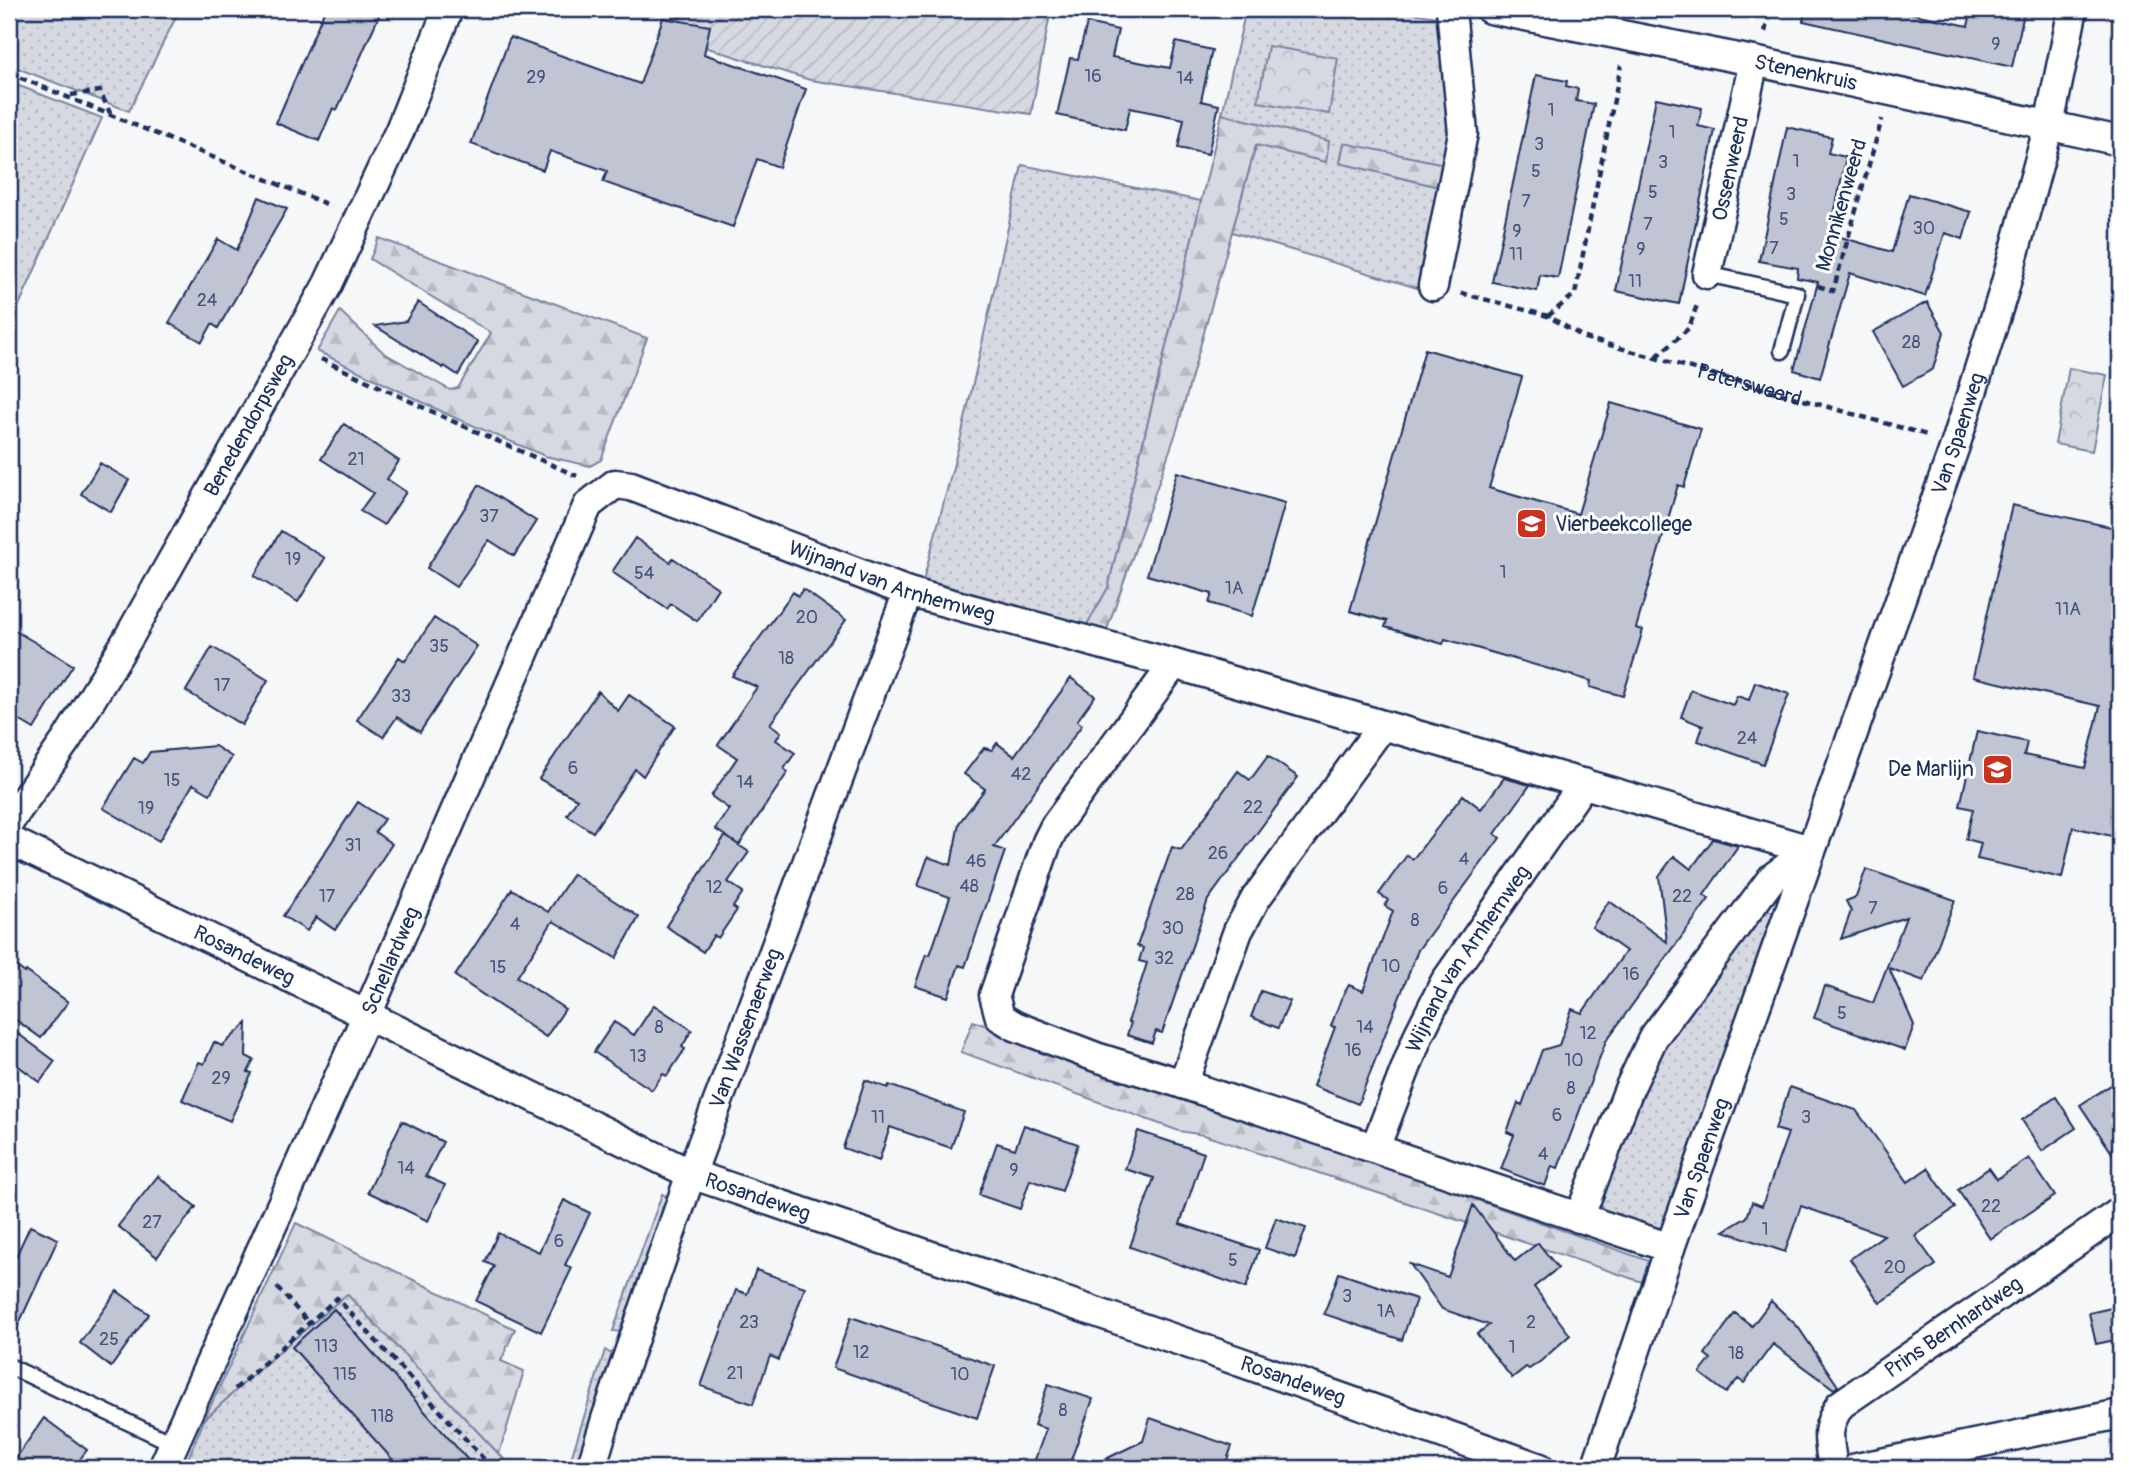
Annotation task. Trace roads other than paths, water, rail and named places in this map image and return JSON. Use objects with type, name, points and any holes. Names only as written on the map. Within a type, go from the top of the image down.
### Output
[{"type":"street","name":"Benedendorpsweg","points":[[9,822],[67,739],[130,637],[328,284],[400,130],[447,9]]},
{"type":"street","points":[[1433,286],[1463,133],[1451,9]]},
{"type":"street","name":"Stenenkruis","points":[[1490,9],[1754,61],[2120,141]]},
{"type":"street","name":"Van Spaenweg","points":[[1596,1468],[1670,1248],[1956,443],[2004,290],[2049,125],[2073,9]]},
{"type":"street","name":"Ossenweerd","points":[[1707,274],[1754,61]]},
{"type":"street","name":"Wijnand van Arnhemweg","points":[[611,486],[631,486],[908,592],[1174,664],[1810,850]]},
{"type":"street","name":"Schellardweg","points":[[168,1456],[366,1017],[588,505],[611,486]]},
{"type":"street","name":"Van Wassenaerweg","points":[[591,1468],[691,1174],[908,592]]},
{"type":"street","points":[[1174,664],[1055,826],[1047,842],[994,995],[1000,1017],[1015,1026],[1096,1057],[1670,1248]]},
{"type":"street","points":[[1183,1084],[1238,930],[1256,898],[1382,726]]},
{"type":"street","name":"Wijnand van Arnhemweg","points":[[1375,1148],[1419,1034],[1445,982],[1584,783]]},
{"type":"street","name":"Rosandeweg","points":[[9,840],[691,1174],[1201,1348],[1540,1468]]},
{"type":"street","points":[[1579,1218],[1629,1088],[1653,1038],[1772,878],[1810,850]]},
{"type":"street","name":"Prins Bernhardweg","points":[[1833,1468],[1829,1438],[1830,1420],[1840,1405],[2120,1212]]},
{"type":"street","points":[[1857,1468],[2120,1414]]},
{"type":"lane","points":[[1707,274],[1797,294],[1782,351]]},
{"type":"lane","name":"Schellardweg","points":[[9,1366],[168,1456]]},
{"type":"place","name":"Vierbeekcollege","points":[[1532,524]]},
{"type":"place","name":"De Marlijn","points":[[1997,769]]}]
